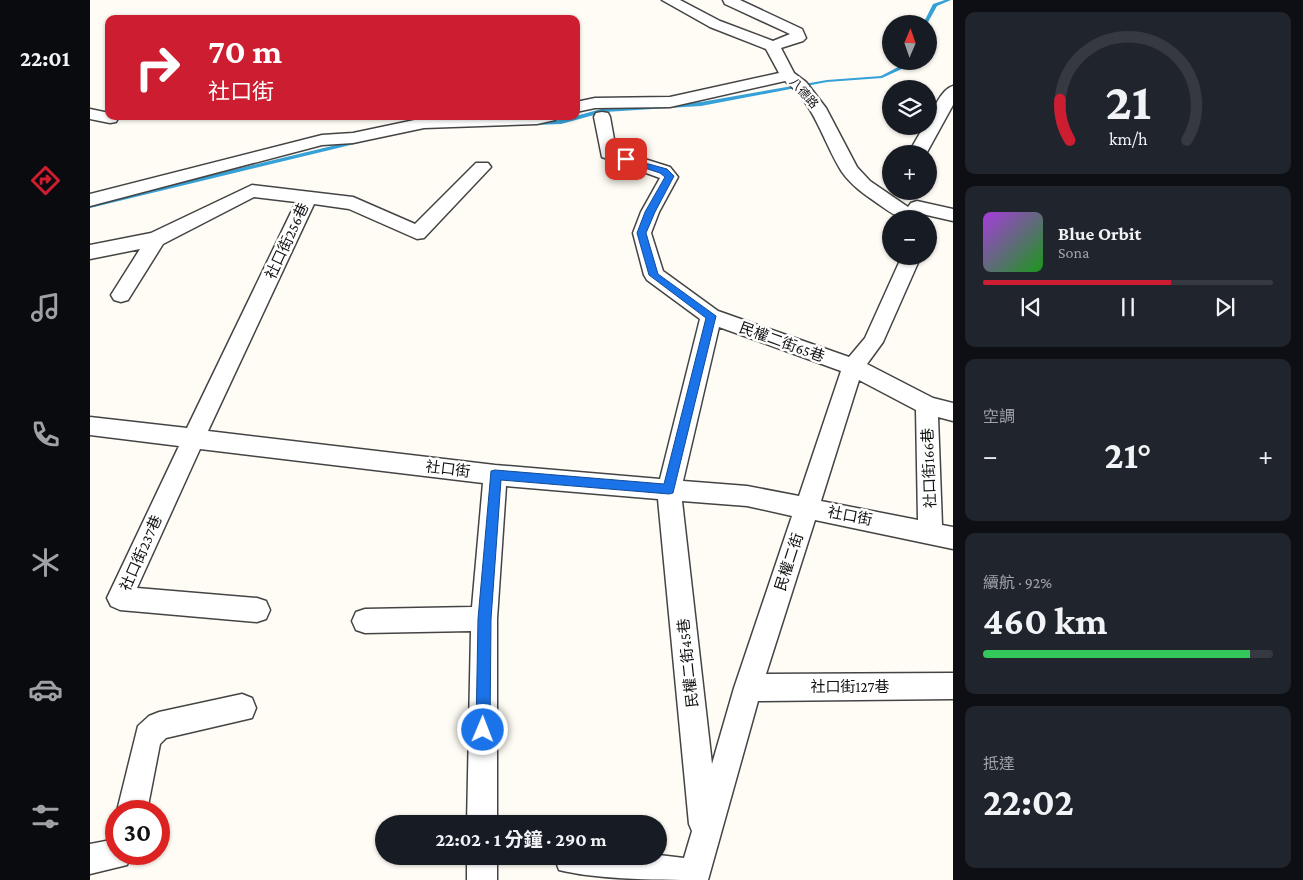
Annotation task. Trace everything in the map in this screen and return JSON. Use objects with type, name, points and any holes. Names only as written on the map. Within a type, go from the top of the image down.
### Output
[{"type":"street","points":[[669,0],[716,24],[772,46],[798,38],[797,32],[730,1]]},
{"type":"street","name":"八德路","points":[[772,46],[793,80],[818,108],[850,170],[864,185],[916,209]]},
{"type":"street","points":[[580,106],[595,103],[670,102],[793,80]]},
{"type":"street","points":[[922,145],[953,91]]},
{"type":"street","points":[[90,114],[105,117]]},
{"type":"street","name":"民權二街65巷","points":[[602,117],[608,152],[664,171],[669,176],[650,212],[642,233],[654,275],[711,316],[852,367],[927,405],[953,412]]},
{"type":"street","points":[[90,200],[322,140],[353,138],[424,123],[509,120]]},
{"type":"street","points":[[308,198],[353,203],[417,233],[482,167]]},
{"type":"street","name":"社口街256巷","points":[[90,252],[156,239],[252,191],[308,198],[194,438]]},
{"type":"street","points":[[916,209],[953,215]]},
{"type":"street","points":[[121,295],[156,239]]},
{"type":"street","name":"民權二街","points":[[694,877],[748,688],[852,367],[873,342],[908,265]]},
{"type":"street","name":"民權二街45巷","points":[[706,838],[669,489],[711,316]]},
{"type":"street","name":"社口街166巷","points":[[927,405],[930,532]]},
{"type":"street","name":"社口街","points":[[90,426],[495,475],[747,496],[953,538]]},
{"type":"street","name":"社口街237巷","points":[[194,438],[120,598],[258,610]]},
{"type":"street","points":[[482,815],[484,619],[495,475]]},
{"type":"street","points":[[365,621],[484,619]]},
{"type":"street","name":"社口街127巷","points":[[748,688],[953,686]]},
{"type":"street","points":[[134,800],[148,736],[159,726],[242,708]]},
{"type":"street","points":[[90,859],[105,856]]},
{"type":"street","points":[[482,865],[482,880]]},
{"type":"street","points":[[611,865],[694,877]]},
{"type":"waterway","points":[[930,15],[935,5],[949,0]]},
{"type":"waterway","points":[[580,117],[605,110],[701,104],[827,81],[882,77],[896,70]]},
{"type":"waterway","points":[[535,123],[568,120]]},
{"type":"waterway","points":[[90,206],[361,141]]},
{"type":"route","points":[[483,730],[484,619],[488,590],[495,475],[669,489],[711,316],[654,275],[642,233],[650,212],[669,176],[664,171],[626,159]]}]
